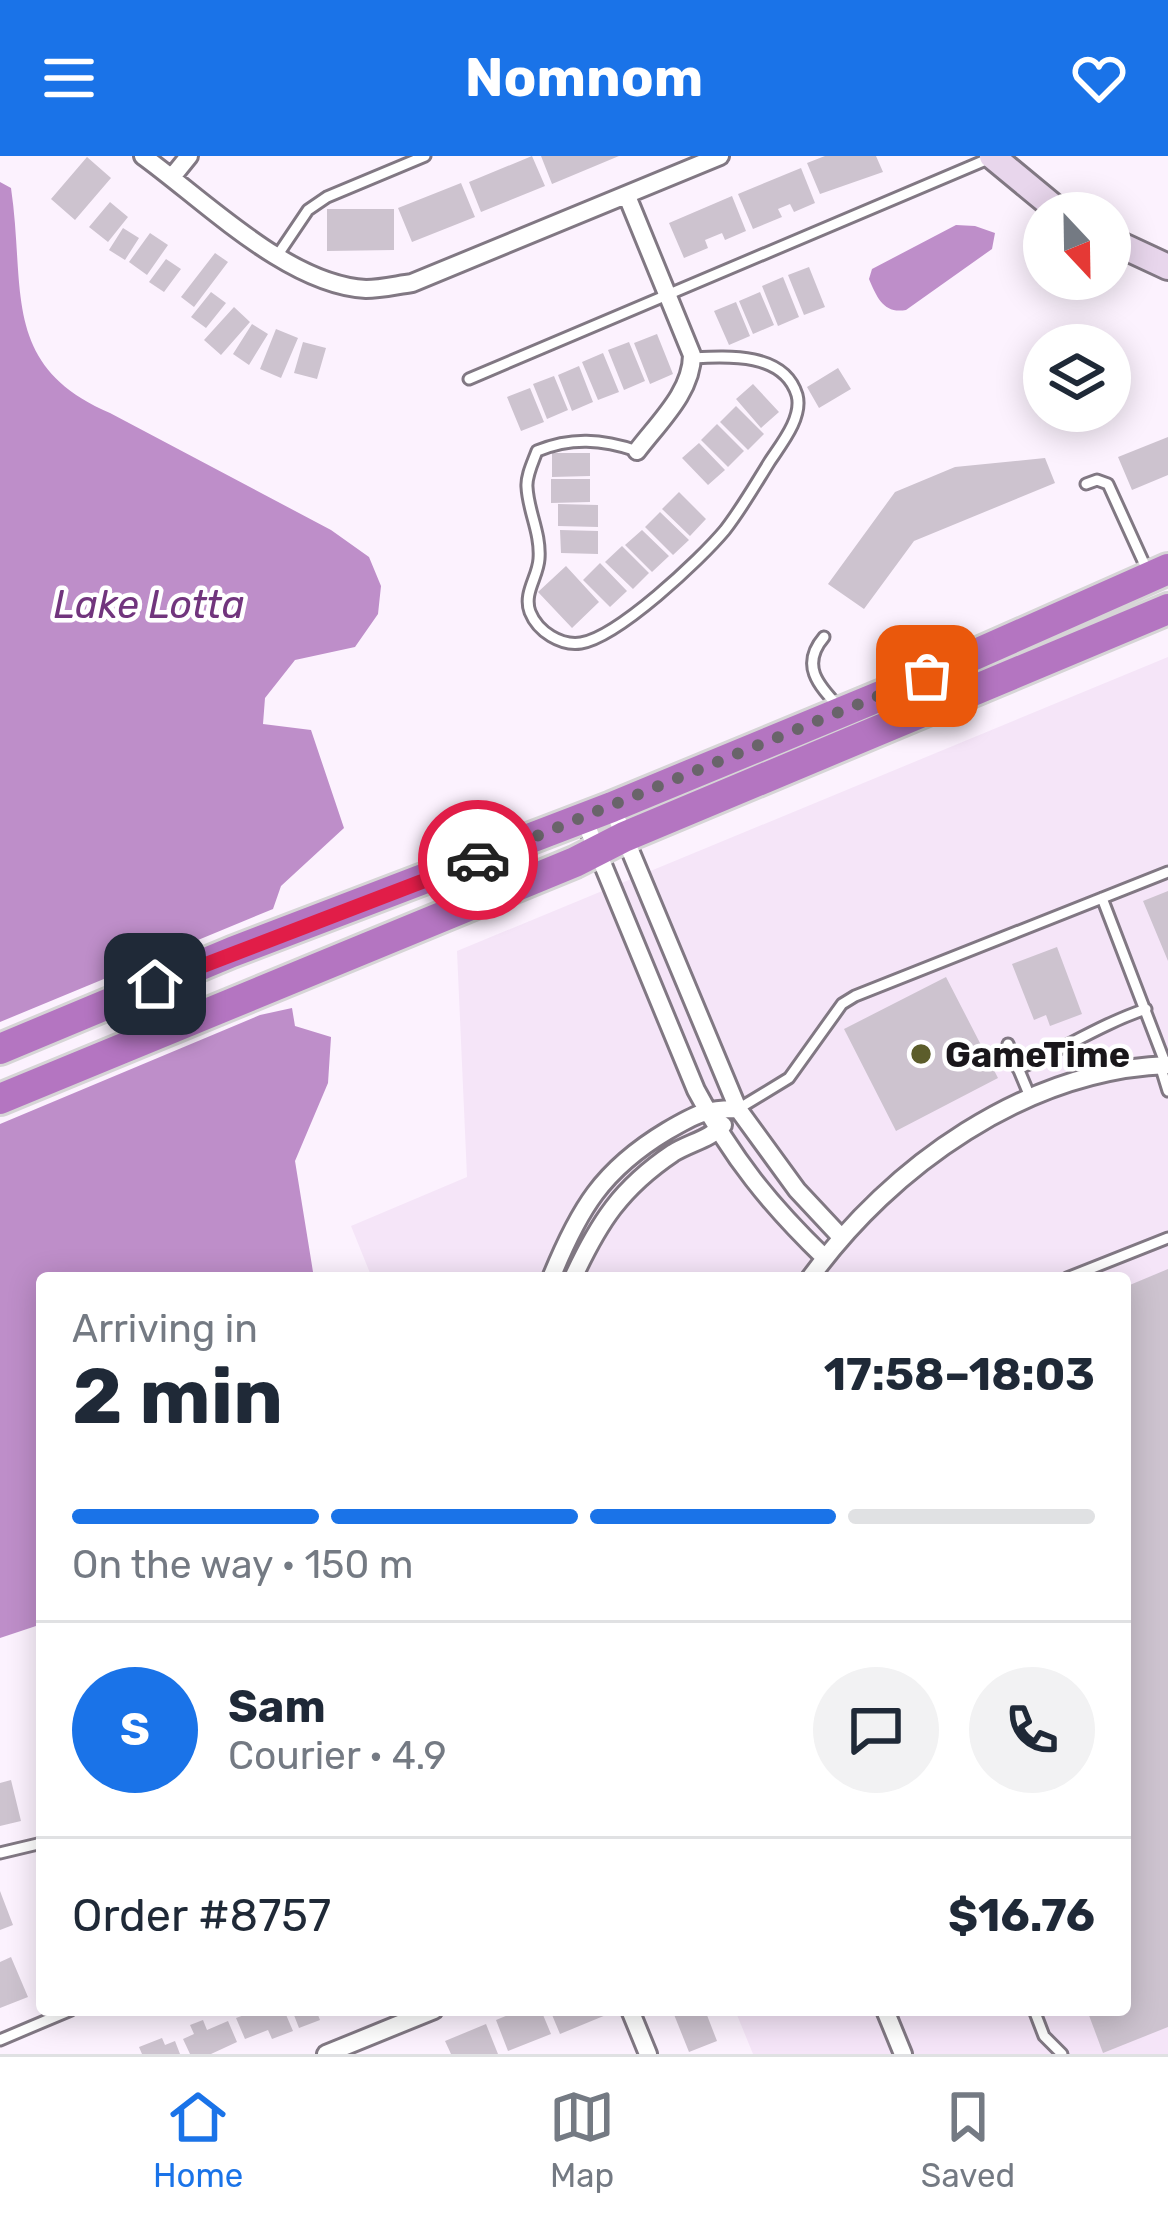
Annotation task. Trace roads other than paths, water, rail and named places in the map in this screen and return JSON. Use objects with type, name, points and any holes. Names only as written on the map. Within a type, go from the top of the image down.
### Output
[{"type":"highway","points":[[0,1048],[232,952],[598,813],[1159,573]]},
{"type":"highway","points":[[0,1099],[1168,609]]},
{"type":"street","points":[[143,156],[277,256],[330,282],[366,289],[412,283],[720,156]]},
{"type":"street","points":[[172,177],[189,156]]},
{"type":"street","points":[[993,157],[1036,192]]},
{"type":"street","points":[[627,196],[692,358],[681,393],[637,451]]},
{"type":"street","points":[[1131,250],[1168,267]]},
{"type":"street","points":[[598,813],[706,1109],[770,1205],[825,1258]]},
{"type":"street","points":[[598,813],[738,1109],[797,1190],[841,1236]]},
{"type":"street","points":[[814,1272],[841,1236],[922,1163],[1003,1109],[1079,1081],[1165,1065]]},
{"type":"street","points":[[553,1272],[589,1201],[612,1170],[706,1109],[738,1109]]},
{"type":"street","points":[[576,1272],[618,1197],[682,1148],[718,1132],[738,1109]]},
{"type":"street","points":[[326,2054],[419,2016]]},
{"type":"street","points":[[632,2016],[648,2054]]},
{"type":"street","points":[[887,2016],[903,2054]]},
{"type":"lane","points":[[277,256],[308,210],[327,197],[425,156]]},
{"type":"lane","points":[[469,379],[993,157]]},
{"type":"lane","points":[[637,451],[604,440],[557,442],[536,452],[526,483],[539,538],[539,564],[528,594],[530,612],[548,636],[576,644],[601,637],[638,611],[721,535],[796,418],[796,394],[778,368],[753,360],[692,358]]},
{"type":"lane","points":[[1085,484],[1103,481],[1115,494],[1159,573]]},
{"type":"lane","points":[[824,637],[810,659],[812,670],[843,711]]},
{"type":"lane","points":[[738,1109],[789,1078],[842,1004],[1168,872]]},
{"type":"lane","points":[[1102,898],[1146,1009],[1165,1065],[1168,1091]]},
{"type":"lane","points":[[1070,911],[1076,926]]},
{"type":"lane","points":[[1110,1004],[1116,1020]]},
{"type":"lane","points":[[1018,1069],[1146,1009]]},
{"type":"lane","points":[[1007,1044],[1031,1099]]},
{"type":"lane","points":[[1082,1272],[1168,1238]]},
{"type":"lane","points":[[0,1853],[36,1844]]},
{"type":"lane","points":[[0,2040],[57,2016]]},
{"type":"lane","points":[[1036,2016],[1044,2036],[1061,2054]]},
{"type":"water","name":"Lake Lotta","points":[[0,182],[11,188],[25,321],[34,348],[50,372],[75,394],[331,530],[369,557],[381,586],[378,614],[355,647],[295,660],[265,698],[263,724],[311,730],[344,828],[281,886],[273,909],[0,1022]]},
{"type":"water","points":[[956,225],[995,233],[992,249],[906,310],[892,310],[882,303],[869,279],[872,269]]},
{"type":"water","points":[[292,1008],[295,1026],[331,1037],[328,1083],[295,1161],[313,1272],[36,1272],[36,1626],[0,1638],[0,1124],[260,1015]]},
{"type":"place","name":"GameTime","points":[[921,1054]]}]
